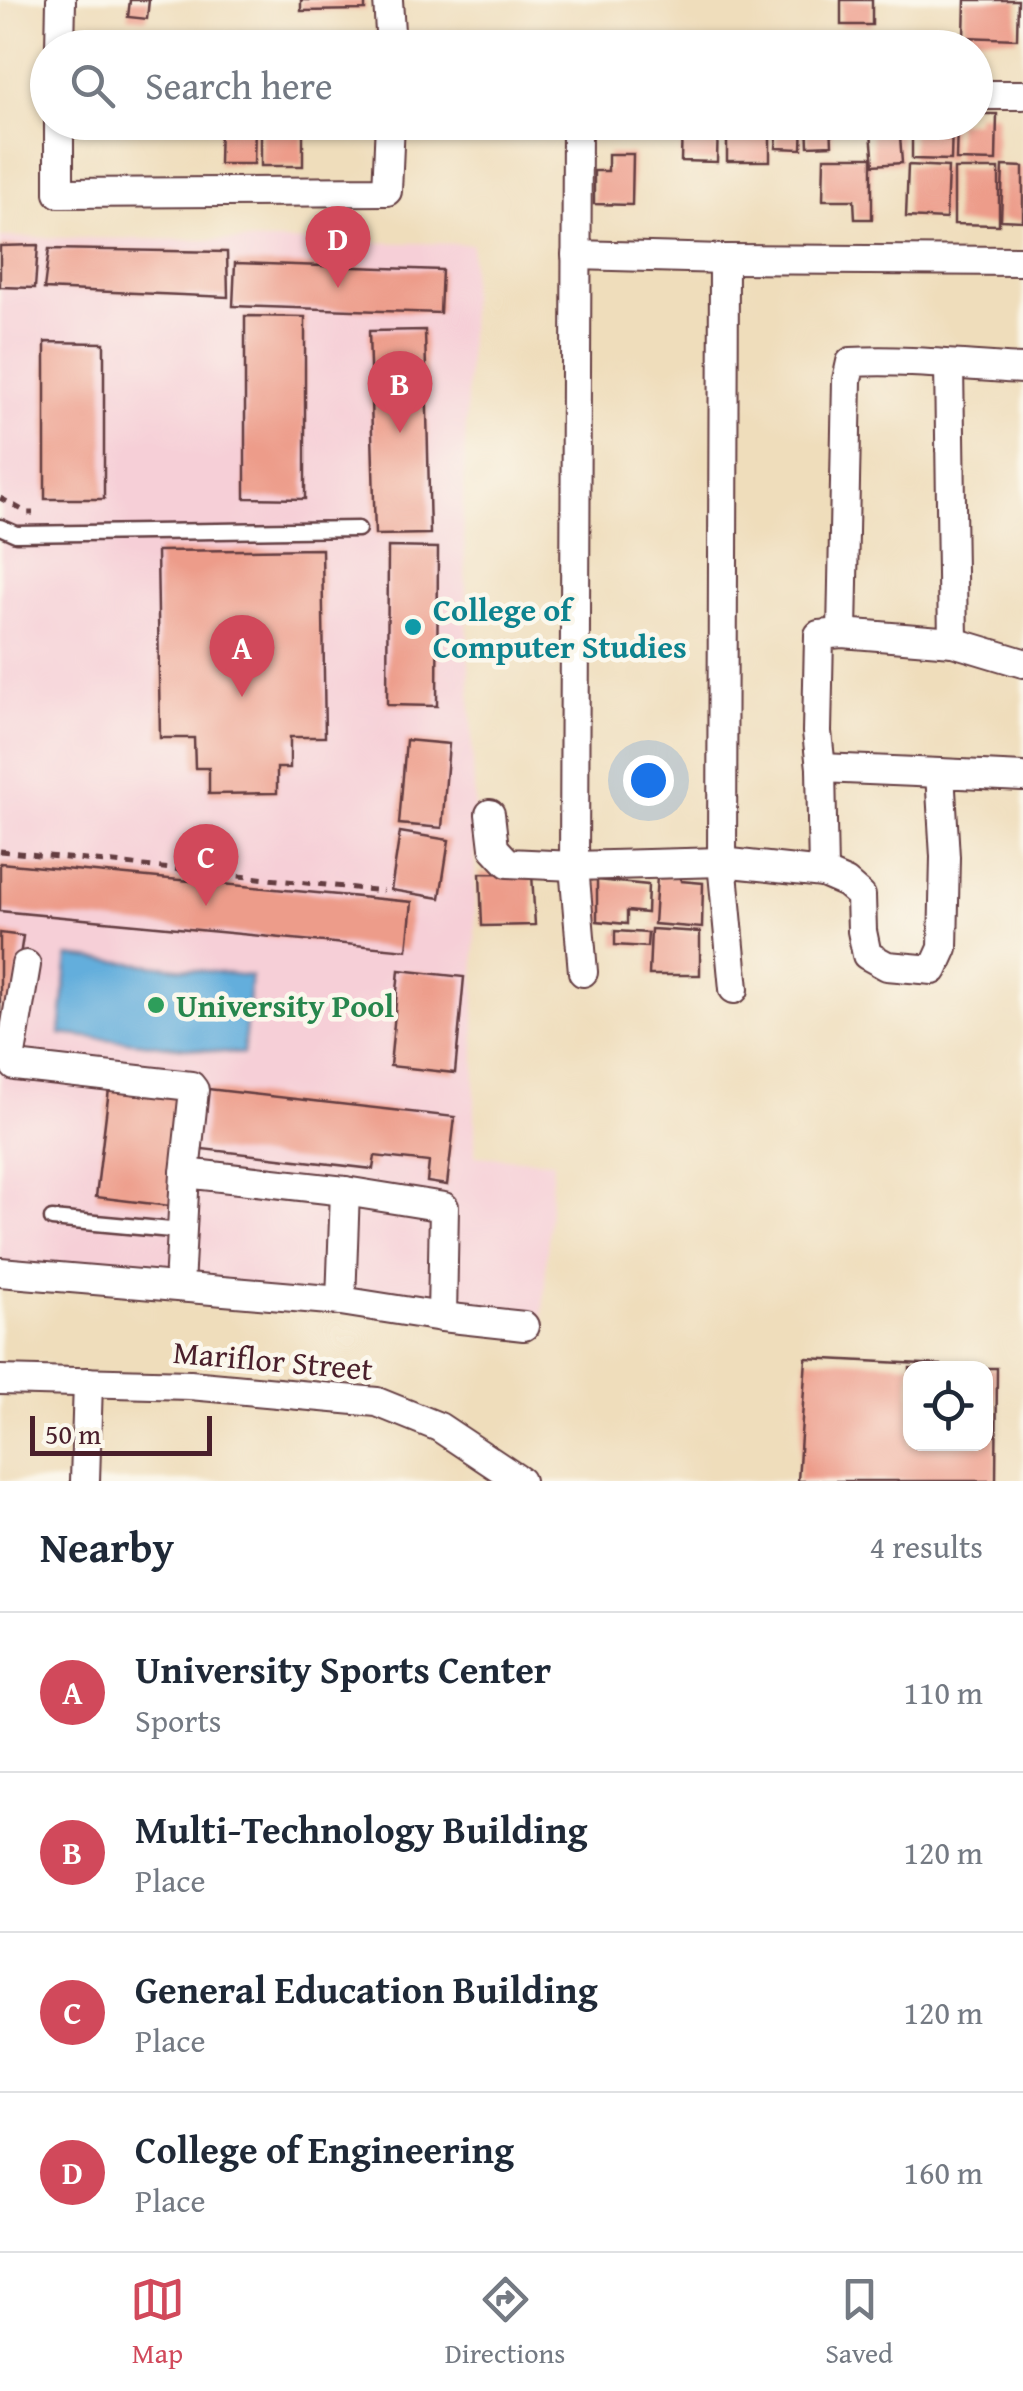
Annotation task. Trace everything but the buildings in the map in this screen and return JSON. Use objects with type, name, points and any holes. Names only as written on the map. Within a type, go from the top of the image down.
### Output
[{"type":"street","points":[[60,30],[61,0]]},
{"type":"street","points":[[388,0],[390,30]]},
{"type":"street","points":[[993,95],[1023,95]]},
{"type":"street","points":[[60,140],[59,193],[387,191],[389,140]]},
{"type":"street","points":[[577,140],[574,866],[583,972]]},
{"type":"street","points":[[576,255],[1023,261]]},
{"type":"street","points":[[724,259],[722,862],[734,989]]},
{"type":"street","points":[[842,633],[846,380],[850,362],[894,360],[1023,369]]},
{"type":"street","points":[[948,366],[953,642]]},
{"type":"street","points":[[823,873],[819,635],[842,633],[953,642],[1023,663]]},
{"type":"street","points":[[821,768],[1023,777]]},
{"type":"street","points":[[490,814],[494,848],[508,863],[574,866],[722,862],[823,873],[846,882],[861,896],[866,955],[888,966],[932,970],[943,948],[945,857],[940,773]]},
{"type":"street","points":[[26,965],[10,1060],[14,1066],[191,1086],[195,1095],[185,1173],[179,1286]]},
{"type":"street","points":[[185,1173],[444,1207],[442,1318]]},
{"type":"street","points":[[341,1301],[345,1192]]},
{"type":"street","points":[[0,1272],[341,1301],[442,1318],[524,1326]]},
{"type":"street","name":"Mariflor Street","points":[[0,1380],[190,1385],[377,1402],[439,1427],[520,1481]]},
{"type":"street","points":[[85,1481],[88,1382]]},
{"type":"lane","points":[[0,527],[16,534],[358,530]]},
{"type":"lane","points":[[52,1219],[182,1230]]},
{"type":"path","points":[[0,498],[28,513],[48,513]]},
{"type":"path","points":[[0,852],[383,891]]},
{"type":"shaded area","points":[[0,237],[472,244],[463,514],[475,812],[475,1156],[553,1161],[542,1329],[0,1276]]},
{"type":"water","name":"University Pool","points":[[68,956],[251,976],[243,1054],[60,1034]]},
{"type":"place","name":"College of Engineering","points":[[338,288]]},
{"type":"place","name":"Multi-Technology Building","points":[[400,433]]},
{"type":"place","name":"College of Computer Studies","points":[[413,627]]},
{"type":"place","name":"University Sports Center","points":[[242,697]]},
{"type":"place","name":"General Education Building","points":[[206,906]]},
{"type":"place","name":"University Pool","points":[[156,1005]]}]
